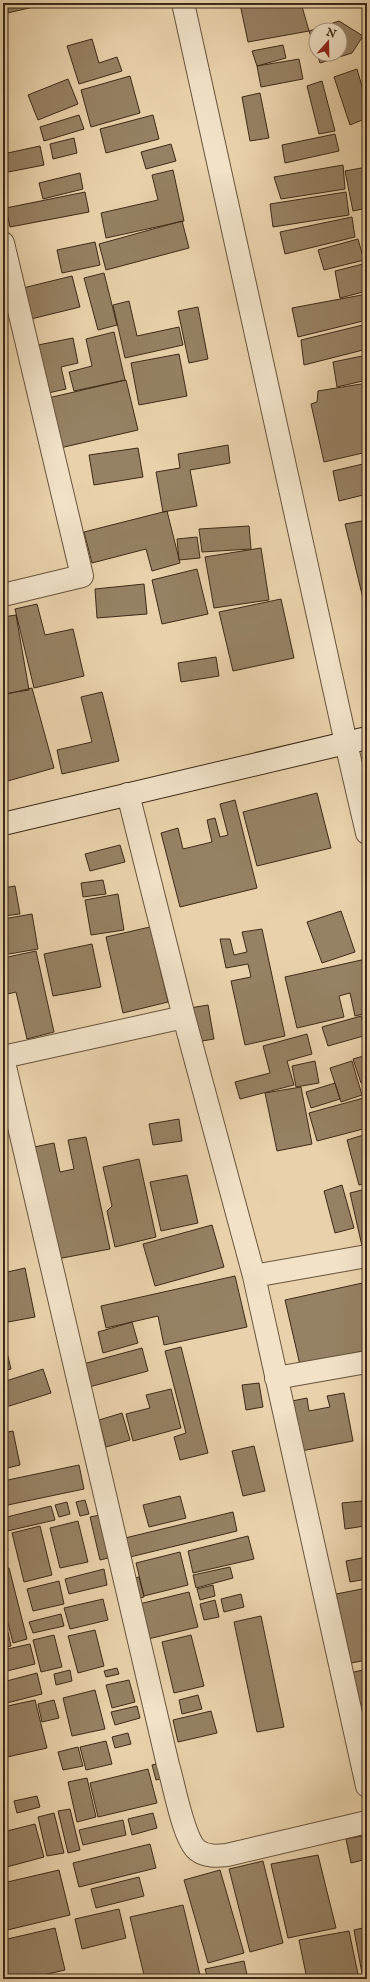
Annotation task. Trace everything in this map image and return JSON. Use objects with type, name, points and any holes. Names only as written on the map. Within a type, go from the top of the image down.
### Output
[{"type":"street","points":[[183,3],[367,833]]},
{"type":"street","points":[[3,243],[82,576],[3,595]]},
{"type":"street","points":[[3,824],[367,738]]},
{"type":"street","points":[[128,794],[184,1017],[254,1276],[367,1786]]},
{"type":"street","points":[[184,1017],[3,1057],[168,1765],[189,1838],[198,1850],[211,1856],[227,1855],[367,1822]]},
{"type":"street","points":[[254,1276],[367,1256]]},
{"type":"street","points":[[276,1378],[367,1362]]},
{"type":"building","points":[[3,3],[42,3],[42,5],[3,14]]},
{"type":"building","points":[[301,3],[308,31],[248,42],[240,4]]},
{"type":"building","points":[[348,27],[363,36],[352,53],[348,54]]},
{"type":"building","points":[[92,39],[99,63],[117,57],[122,71],[79,84],[67,46]]},
{"type":"building","points":[[283,45],[286,58],[257,66],[252,51]]},
{"type":"building","points":[[299,59],[303,79],[261,87],[257,66]]},
{"type":"building","points":[[357,69],[367,104],[367,118],[350,125],[334,77]]},
{"type":"building","points":[[130,76],[140,113],[91,127],[81,90]]},
{"type":"building","points":[[68,79],[78,104],[38,120],[28,95]]},
{"type":"building","points":[[322,81],[335,131],[319,134],[307,86]]},
{"type":"building","points":[[260,93],[269,138],[250,141],[242,97]]},
{"type":"building","points":[[79,115],[84,129],[44,141],[40,127]]},
{"type":"building","points":[[153,115],[159,139],[106,153],[100,129]]},
{"type":"building","points":[[335,134],[339,151],[285,163],[282,145]]},
{"type":"building","points":[[74,138],[77,153],[53,159],[50,144]]},
{"type":"building","points":[[171,144],[176,161],[146,169],[141,152]]},
{"type":"building","points":[[40,146],[44,165],[3,173],[3,154]]},
{"type":"building","points":[[343,165],[345,189],[281,199],[274,177]]},
{"type":"building","points":[[367,167],[367,208],[353,211],[345,171]]},
{"type":"building","points":[[173,170],[184,221],[106,238],[101,213],[158,200],[152,175]]},
{"type":"building","points":[[80,173],[83,189],[43,199],[39,183]]},
{"type":"building","points":[[85,192],[89,212],[10,227],[6,208]]},
{"type":"building","points":[[346,192],[349,215],[273,227],[270,204]]},
{"type":"building","points":[[352,217],[355,237],[285,254],[280,232]]},
{"type":"building","points":[[367,217],[367,241],[363,218]]},
{"type":"building","points":[[182,221],[189,248],[106,270],[99,244]]},
{"type":"building","points":[[358,239],[364,260],[324,270],[318,250]]},
{"type":"building","points":[[95,242],[100,265],[62,273],[57,250]]},
{"type":"building","points":[[367,263],[367,291],[340,298],[335,271]]},
{"type":"building","points":[[104,273],[117,325],[98,330],[84,278]]},
{"type":"building","points":[[72,276],[80,307],[31,319],[23,288]]},
{"type":"building","points":[[367,294],[367,320],[298,337],[292,308]]},
{"type":"building","points":[[129,301],[137,336],[179,327],[183,345],[125,358],[113,305]]},
{"type":"building","points":[[198,307],[208,359],[189,363],[178,311]]},
{"type":"building","points":[[367,324],[367,349],[304,365],[301,340]]},
{"type":"building","points":[[114,332],[125,380],[74,391],[69,372],[92,366],[86,339]]},
{"type":"building","points":[[73,338],[78,363],[61,367],[66,389],[48,393],[38,345]]},
{"type":"building","points":[[179,354],[187,396],[139,405],[131,363]]},
{"type":"building","points":[[367,355],[367,380],[337,387],[333,362]]},
{"type":"building","points":[[126,380],[138,430],[60,448],[48,398]]},
{"type":"building","points":[[367,383],[367,431],[363,432],[367,452],[324,462],[311,404],[317,402],[318,391]]},
{"type":"building","points":[[228,445],[230,463],[190,470],[197,506],[163,512],[156,472],[180,468],[178,454]]},
{"type":"building","points":[[138,448],[143,477],[94,485],[89,455]]},
{"type":"building","points":[[367,463],[367,494],[339,501],[333,471]]},
{"type":"building","points":[[167,511],[180,563],[152,571],[146,549],[92,563],[84,532]]},
{"type":"building","points":[[367,520],[367,615],[345,524]]},
{"type":"building","points":[[249,526],[251,549],[202,552],[199,529]]},
{"type":"building","points":[[197,537],[200,558],[179,560],[177,539]]},
{"type":"building","points":[[261,548],[269,600],[214,608],[205,557]]},
{"type":"building","points":[[197,569],[208,614],[162,624],[152,580]]},
{"type":"building","points":[[144,584],[147,614],[97,618],[95,589]]},
{"type":"building","points":[[281,599],[294,658],[233,671],[219,612]]},
{"type":"building","points":[[37,604],[45,635],[73,629],[84,676],[34,688],[15,609]]},
{"type":"building","points":[[16,615],[29,690],[3,694],[3,617]]},
{"type":"building","points":[[216,657],[219,676],[181,682],[178,663]]},
{"type":"building","points":[[32,688],[54,768],[4,782],[3,695]]},
{"type":"building","points":[[102,692],[119,761],[62,774],[57,750],[92,742],[81,697]]},
{"type":"building","points":[[317,793],[331,848],[257,866],[243,812]]},
{"type":"building","points":[[235,800],[257,888],[180,907],[161,833],[178,828],[183,849],[212,842],[207,820],[215,818],[220,837],[228,835],[220,804]]},
{"type":"building","points":[[120,845],[125,862],[90,871],[85,854]]},
{"type":"building","points":[[103,880],[106,894],[83,897],[81,883]]},
{"type":"building","points":[[15,886],[20,914],[3,916],[3,888]]},
{"type":"building","points":[[118,894],[124,930],[91,935],[85,900]]},
{"type":"building","points":[[341,911],[355,952],[322,963],[307,922]]},
{"type":"building","points":[[32,914],[38,949],[3,955],[3,919]]},
{"type":"building","points":[[150,927],[168,1002],[123,1013],[106,937]]},
{"type":"building","points":[[262,929],[285,1036],[245,1045],[231,981],[251,977],[248,964],[226,968],[220,939],[230,939],[234,955],[247,952],[242,932]]},
{"type":"building","points":[[92,944],[101,987],[53,996],[44,954]]},
{"type":"building","points":[[36,951],[54,1032],[27,1039],[16,992],[3,995],[3,958]]},
{"type":"building","points":[[366,959],[367,1013],[355,1016],[350,993],[339,996],[344,1017],[297,1028],[285,977]]},
{"type":"building","points":[[208,1005],[214,1039],[196,1042],[190,1008]]},
{"type":"building","points":[[361,1016],[367,1035],[328,1046],[322,1027]]},
{"type":"building","points":[[307,1034],[312,1054],[287,1061],[294,1085],[240,1099],[235,1082],[270,1073],[263,1046]]},
{"type":"building","points":[[367,1055],[367,1081],[361,1083],[353,1059]]},
{"type":"building","points":[[315,1061],[319,1083],[296,1087],[292,1066]]},
{"type":"building","points":[[352,1061],[362,1095],[341,1102],[330,1068]]},
{"type":"building","points":[[335,1083],[340,1099],[311,1108],[306,1092]]},
{"type":"building","points":[[301,1087],[312,1144],[277,1151],[265,1093]]},
{"type":"building","points":[[367,1097],[367,1128],[317,1141],[309,1113]]},
{"type":"building","points":[[179,1119],[182,1141],[153,1145],[149,1124]]},
{"type":"building","points":[[367,1134],[367,1183],[359,1185],[347,1140]]},
{"type":"building","points":[[86,1137],[110,1249],[57,1259],[34,1147],[54,1143],[60,1172],[74,1169],[68,1140]]},
{"type":"building","points":[[139,1159],[156,1237],[115,1247],[107,1211],[112,1206],[103,1167]]},
{"type":"building","points":[[187,1175],[198,1223],[161,1231],[150,1182]]},
{"type":"building","points":[[342,1185],[354,1228],[335,1233],[324,1191]]},
{"type":"building","points":[[362,1190],[367,1212],[367,1245],[362,1246],[350,1193]]},
{"type":"building","points":[[212,1225],[224,1267],[155,1286],[143,1244]]},
{"type":"building","points":[[25,1268],[35,1317],[8,1322],[3,1296],[3,1273]]},
{"type":"building","points":[[235,1276],[247,1327],[164,1345],[158,1316],[106,1328],[101,1306]]},
{"type":"building","points":[[367,1282],[367,1350],[300,1365],[285,1300]]},
{"type":"building","points":[[132,1322],[138,1343],[103,1353],[98,1332]]},
{"type":"building","points":[[3,1336],[11,1369],[3,1371]]},
{"type":"building","points":[[181,1347],[208,1453],[180,1460],[174,1437],[186,1433],[165,1351]]},
{"type":"building","points":[[142,1348],[148,1371],[89,1387],[83,1364]]},
{"type":"building","points":[[43,1369],[51,1393],[6,1407],[3,1397],[3,1382]]},
{"type":"building","points":[[259,1383],[263,1407],[246,1410],[242,1385]]},
{"type":"building","points":[[171,1389],[181,1428],[133,1441],[126,1414],[150,1408],[146,1395]]},
{"type":"building","points":[[344,1393],[353,1441],[301,1451],[292,1401],[307,1398],[309,1411],[330,1407],[327,1396]]},
{"type":"building","points":[[122,1413],[130,1440],[106,1447],[99,1420]]},
{"type":"building","points":[[13,1431],[20,1465],[3,1469],[3,1433]]},
{"type":"building","points":[[254,1446],[265,1491],[243,1496],[232,1451]]},
{"type":"building","points":[[79,1465],[84,1489],[3,1506],[3,1481]]},
{"type":"building","points":[[180,1496],[186,1518],[149,1527],[143,1505]]},
{"type":"building","points":[[85,1500],[89,1514],[80,1516],[76,1502]]},
{"type":"building","points":[[362,1501],[365,1526],[345,1529],[342,1503]]},
{"type":"building","points":[[67,1502],[70,1514],[59,1517],[55,1505]]},
{"type":"building","points":[[51,1506],[55,1520],[3,1532],[3,1518]]},
{"type":"building","points":[[233,1512],[237,1531],[130,1557],[125,1538]]},
{"type":"building","points":[[105,1514],[116,1556],[100,1560],[90,1517]]},
{"type":"building","points":[[78,1521],[88,1562],[60,1568],[50,1528]]},
{"type":"building","points":[[40,1526],[52,1575],[24,1582],[12,1533]]},
{"type":"building","points":[[4,1534],[8,1550],[3,1552],[3,1535]]},
{"type":"building","points":[[248,1536],[254,1559],[193,1573],[188,1551]]},
{"type":"building","points":[[180,1552],[188,1585],[144,1596],[136,1563]]},
{"type":"building","points":[[367,1557],[367,1579],[350,1582],[346,1561]]},
{"type":"building","points":[[230,1567],[233,1578],[196,1588],[193,1575]]},
{"type":"building","points":[[9,1568],[27,1639],[13,1643],[3,1603],[3,1569]]},
{"type":"building","points":[[104,1569],[107,1585],[69,1594],[65,1579]]},
{"type":"building","points":[[139,1577],[144,1597],[134,1599],[130,1579]]},
{"type":"building","points":[[59,1581],[64,1604],[33,1611],[27,1589]]},
{"type":"building","points":[[213,1585],[215,1596],[200,1600],[197,1589]]},
{"type":"building","points":[[367,1588],[367,1660],[351,1663],[336,1594]]},
{"type":"building","points":[[189,1592],[198,1627],[148,1639],[139,1604]]},
{"type":"building","points":[[241,1594],[244,1607],[224,1612],[221,1599]]},
{"type":"building","points":[[103,1599],[108,1620],[70,1629],[64,1608]]},
{"type":"building","points":[[215,1600],[219,1617],[204,1620],[200,1604]]},
{"type":"building","points":[[61,1614],[64,1626],[33,1633],[29,1622]]},
{"type":"building","points":[[261,1616],[284,1727],[257,1732],[234,1622]]},
{"type":"building","points":[[95,1630],[104,1666],[78,1673],[68,1636]]},
{"type":"building","points":[[8,1632],[11,1646],[3,1648],[3,1634]]},
{"type":"building","points":[[54,1635],[62,1667],[41,1672],[33,1640]]},
{"type":"building","points":[[191,1635],[204,1686],[174,1693],[162,1642]]},
{"type":"building","points":[[30,1644],[35,1664],[3,1672],[3,1650]]},
{"type":"building","points":[[117,1668],[119,1674],[106,1677],[104,1671]]},
{"type":"building","points":[[367,1669],[367,1723],[364,1724],[350,1673]]},
{"type":"building","points":[[70,1670],[72,1681],[56,1685],[54,1674]]},
{"type":"building","points":[[37,1673],[42,1694],[3,1704],[3,1682]]},
{"type":"building","points":[[129,1680],[135,1702],[112,1708],[106,1685]]},
{"type":"building","points":[[95,1690],[105,1729],[72,1736],[63,1698]]},
{"type":"building","points":[[198,1695],[202,1709],[182,1714],[179,1700]]},
{"type":"building","points":[[35,1700],[47,1748],[3,1758],[3,1707]]},
{"type":"building","points":[[54,1700],[59,1718],[42,1722],[38,1704]]},
{"type":"building","points":[[137,1706],[140,1718],[115,1725],[111,1712]]},
{"type":"building","points":[[211,1711],[217,1733],[178,1742],[173,1720]]},
{"type":"building","points":[[128,1733],[131,1744],[115,1748],[112,1737]]},
{"type":"building","points":[[106,1741],[112,1764],[86,1770],[80,1747]]},
{"type":"building","points":[[78,1747],[83,1766],[63,1770],[58,1752]]},
{"type":"building","points":[[165,1762],[168,1777],[156,1780],[152,1765]]},
{"type":"building","points":[[148,1769],[157,1803],[98,1817],[90,1783]]},
{"type":"building","points":[[87,1778],[96,1817],[77,1822],[68,1782]]},
{"type":"building","points":[[37,1796],[40,1807],[17,1813],[14,1801]]},
{"type":"building","points":[[70,1809],[80,1850],[68,1853],[58,1811]]},
{"type":"building","points":[[54,1813],[64,1853],[47,1856],[38,1817]]},
{"type":"building","points":[[153,1813],[157,1828],[132,1835],[128,1819]]},
{"type":"building","points":[[123,1820],[126,1835],[83,1845],[79,1830]]},
{"type":"building","points":[[35,1824],[44,1857],[3,1868],[3,1832]]},
{"type":"building","points":[[367,1835],[367,1878],[363,1860],[351,1863],[346,1839]]},
{"type":"building","points":[[150,1844],[156,1868],[79,1887],[73,1863]]},
{"type":"building","points":[[318,1855],[336,1928],[288,1938],[271,1864]]},
{"type":"building","points":[[263,1861],[283,1943],[250,1952],[229,1869]]},
{"type":"building","points":[[59,1870],[70,1915],[3,1931],[3,1883]]},
{"type":"building","points":[[220,1870],[244,1953],[208,1963],[184,1880]]},
{"type":"building","points":[[139,1877],[144,1896],[96,1908],[91,1889]]},
{"type":"building","points":[[183,1905],[201,1979],[145,1979],[130,1917]]},
{"type":"building","points":[[119,1909],[126,1938],[82,1949],[75,1919]]},
{"type":"building","points":[[367,1927],[367,1979],[363,1979],[354,1930]]},
{"type":"building","points":[[55,1928],[65,1970],[26,1979],[3,1979],[3,1940]]},
{"type":"building","points":[[349,1931],[359,1979],[307,1979],[299,1940]]},
{"type":"building","points":[[244,1961],[248,1979],[208,1979],[205,1969]]},
{"type":"building","points":[[78,1975],[79,1979],[63,1979]]}]
